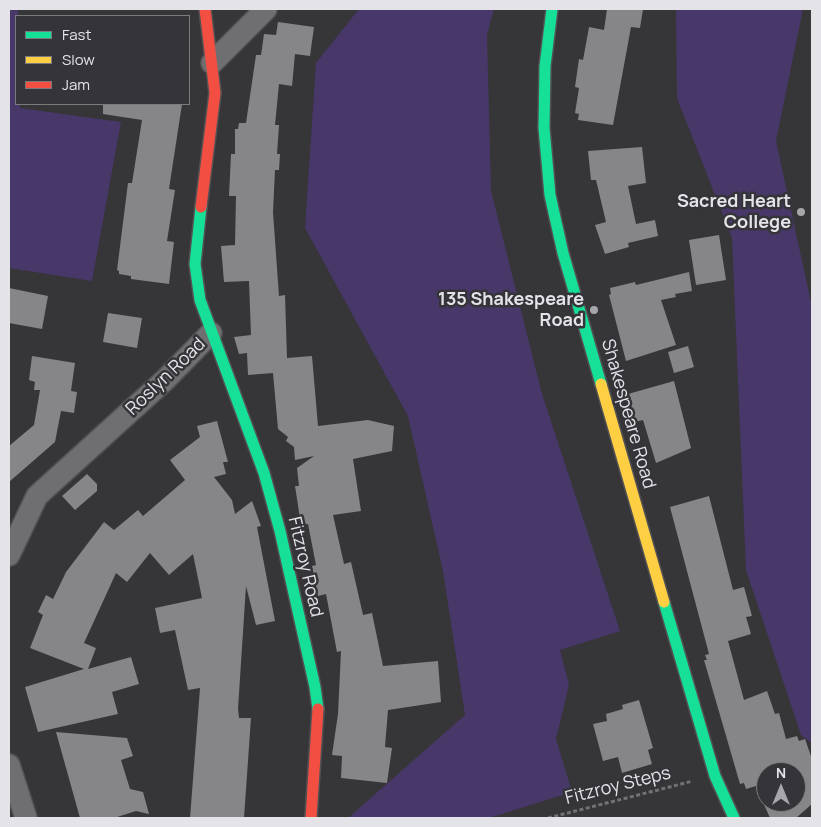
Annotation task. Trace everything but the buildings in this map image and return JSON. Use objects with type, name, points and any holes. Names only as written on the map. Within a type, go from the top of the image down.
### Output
[{"type":"street","name":"Roslyn Road","points":[[9,555],[37,496],[166,379],[211,333],[200,300],[195,264],[215,92],[205,9]]},
{"type":"street","points":[[212,63],[266,9]]},
{"type":"street","name":"Shakespeare Road","points":[[552,9],[545,66],[544,128],[552,204],[563,253],[715,776],[734,818]]},
{"type":"street","name":"Fitzroy Road","points":[[211,333],[264,474],[280,531],[315,687],[318,712],[312,818]]},
{"type":"street","points":[[9,764],[26,818]]},
{"type":"path","name":"Fitzroy Steps","points":[[548,818],[694,781]]},
{"type":"shaded area","points":[[9,9],[18,9],[18,15],[15,15],[15,105],[20,105],[20,108],[121,122],[92,281],[9,268]]},
{"type":"shaded area","points":[[359,9],[494,9],[487,35],[491,191],[542,394],[620,631],[560,650],[569,685],[556,739],[572,792],[489,818],[348,818],[465,715],[443,571],[408,416],[305,228],[316,63]]},
{"type":"shaded area","points":[[676,9],[803,9],[776,141],[812,307],[812,743],[801,735],[746,570],[732,238],[677,98]]},
{"type":"traffic: fast","points":[[552,9],[545,66],[544,128],[550,195],[563,253],[601,384]]},
{"type":"traffic: fast","points":[[201,207],[195,264],[200,300],[264,473],[280,531],[315,687],[318,709]]},
{"type":"traffic: fast","points":[[664,602],[715,776],[734,818]]},
{"type":"traffic: slow","points":[[601,384],[664,602]]},
{"type":"traffic: jam","points":[[201,207],[215,93],[205,9]]},
{"type":"traffic: jam","points":[[311,818],[318,709]]},
{"type":"place","name":"Sacred Heart College","points":[[801,212]]},
{"type":"place","name":"135 Shakespeare Road","points":[[594,310]]}]
